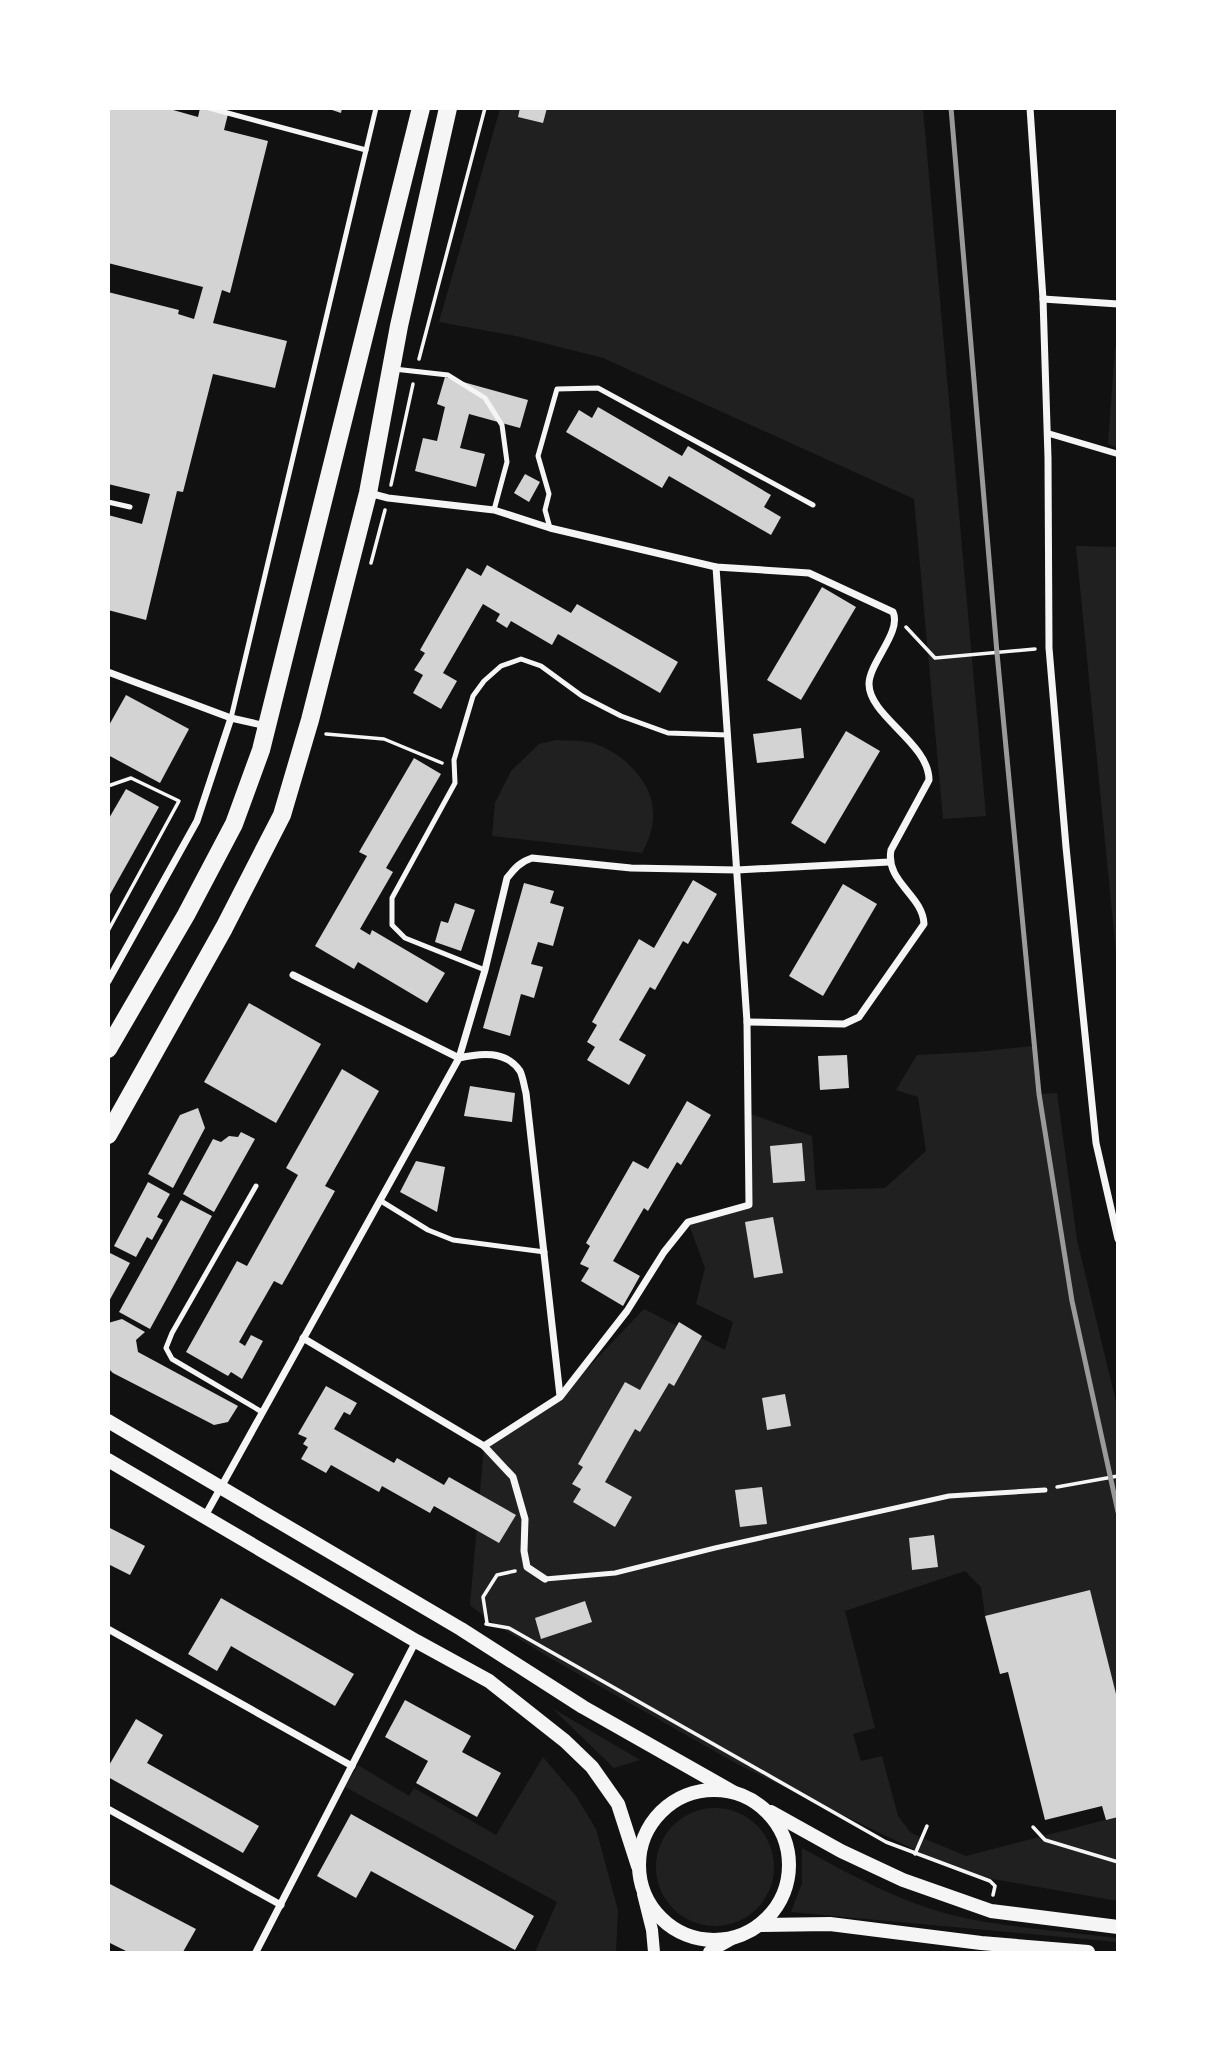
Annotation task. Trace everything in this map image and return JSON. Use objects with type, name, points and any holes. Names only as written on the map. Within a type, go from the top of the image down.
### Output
[{"type":"main road","points":[[108,1049],[186,915],[234,824],[268,727],[421,108]]},
{"type":"main road","points":[[108,1135],[224,928],[282,815],[310,720],[368,493],[391,368],[448,108]]},
{"type":"main road","points":[[108,1421],[461,1629],[583,1707],[841,1851],[903,1881],[991,1911],[1118,1927]]},
{"type":"main road","points":[[108,1460],[489,1681],[565,1741],[592,1767],[618,1804],[638,1866],[643,1894],[654,1913],[670,1928],[690,1937],[711,1941],[733,1939],[760,1925],[774,1910],[784,1893],[789,1873],[789,1853],[782,1833],[771,1816],[760,1806]]},
{"type":"main road","points":[[638,1866],[640,1846],[661,1811],[678,1799],[697,1791],[733,1792]]},
{"type":"main road","points":[[760,1925],[830,1924],[981,1943],[1088,1952]]},
{"type":"street","points":[[1030,108],[1043,299],[1049,648],[1096,1143],[1118,1239]]},
{"type":"street","points":[[1043,299],[1118,304]]},
{"type":"street","points":[[1047,433],[1118,454]]},
{"type":"street","points":[[368,493],[388,498],[494,510],[550,528],[716,567],[809,573],[893,612],[895,623],[869,681],[873,699],[929,769],[929,780],[891,850],[889,862],[921,912],[924,924],[859,1017],[844,1024],[747,1022]]},
{"type":"street","points":[[484,1446],[560,1397],[627,1311],[664,1252],[688,1222],[749,1205],[747,1022],[716,567]]},
{"type":"street","points":[[110,672],[231,718],[268,727]]},
{"type":"street","points":[[108,981],[197,821],[231,718]]},
{"type":"street","points":[[205,1516],[459,1058],[508,878],[523,861],[532,858],[631,868],[737,870],[889,862]]},
{"type":"street","points":[[293,975],[459,1058],[484,1053],[507,1059],[520,1071],[526,1093],[560,1397]]},
{"type":"street","points":[[303,1338],[484,1446],[513,1476],[525,1519],[524,1551],[527,1567],[545,1579]]},
{"type":"street","points":[[108,1629],[352,1766]]},
{"type":"street","points":[[256,1952],[416,1641]]},
{"type":"street","points":[[108,1808],[281,1905]]},
{"type":"street","points":[[643,1894],[654,1952]]},
{"type":"street","points":[[709,1952],[733,1939]]},
{"type":"lane","points":[[209,108],[366,150]]},
{"type":"lane","points":[[231,718],[376,108]]},
{"type":"lane","points":[[391,368],[448,375],[485,398],[502,425],[507,462],[494,510]]},
{"type":"lane","points":[[550,528],[545,510],[549,494],[538,456],[557,389],[598,388],[813,505]]},
{"type":"lane","points":[[108,502],[130,507]]},
{"type":"lane","points":[[485,970],[405,938],[392,925],[393,898],[456,783],[454,760],[474,696],[484,681],[501,666],[521,659],[541,666],[582,696],[621,716],[668,733],[728,735]]},
{"type":"lane","points":[[108,682],[110,672]]},
{"type":"lane","points":[[256,1186],[166,1348],[172,1359],[261,1412]]},
{"type":"lane","points":[[381,1201],[428,1230],[453,1240],[545,1252]]},
{"type":"lane","points":[[545,1579],[615,1573],[949,1496],[1045,1490]]},
{"type":"path","points":[[893,612],[934,658],[1049,648]]},
{"type":"path","points":[[326,734],[384,739],[441,763],[454,760]]},
{"type":"path","points":[[108,786],[131,778],[179,801],[108,931]]},
{"type":"path","points":[[1045,1490],[1118,1476]]},
{"type":"path","points":[[487,1623],[483,1597],[497,1575],[527,1567]]},
{"type":"path","points":[[461,1629],[487,1623],[509,1628],[886,1842],[990,1881],[995,1886],[991,1911]]},
{"type":"path","points":[[915,1854],[927,1826]]},
{"type":"path","points":[[1032,1826],[1045,1840],[1118,1862]]},
{"type":"shaded area","points":[[500,109],[923,109],[986,816],[943,819],[914,499],[603,358],[516,336],[439,322]]},
{"type":"shaded area","points":[[1117,346],[1117,448],[1108,444]]},
{"type":"shaded area","points":[[1076,546],[1117,547],[1117,963]]},
{"type":"shaded area","points":[[556,740],[584,741],[606,749],[626,762],[644,782],[652,804],[653,816],[652,828],[642,853],[492,836],[495,803],[511,771],[539,744]]},
{"type":"shaded area","points":[[1033,1046],[1039,1094],[1057,1093],[1077,1240],[1117,1406],[1117,1702],[985,1616],[981,1587],[965,1571],[845,1611],[875,1728],[853,1734],[861,1761],[882,1756],[898,1816],[911,1833],[966,1856],[1117,1817],[1117,1901],[965,1874],[739,1765],[550,1658],[490,1621],[470,1605],[484,1446],[560,1397],[644,1309],[725,1350],[733,1322],[696,1304],[705,1268],[688,1222],[749,1204],[748,1113],[812,1136],[816,1190],[885,1188],[926,1151],[918,1097],[896,1090],[917,1055]]},
{"type":"shaded area","points":[[552,1708],[640,1760],[614,1768]]},
{"type":"shaded area","points":[[543,1757],[576,1796],[596,1829],[618,1910],[616,1952],[535,1952],[557,1902],[345,1787],[358,1765],[409,1796],[414,1788],[496,1835]]},
{"type":"shaded area","points":[[715,1808],[738,1812],[757,1825],[770,1844],[774,1867],[770,1890],[757,1909],[738,1922],[715,1926],[692,1922],[673,1909],[660,1890],[656,1867],[660,1844],[673,1825],[692,1812]]},
{"type":"shaded area","points":[[802,1848],[892,1894],[948,1914],[1011,1926],[1117,1938],[1117,1942],[791,1912],[802,1883]]},
{"type":"building","points":[[108,108],[166,108],[198,117],[200,108],[205,108],[228,114],[224,130],[268,141],[230,293],[222,290],[213,323],[287,341],[275,388],[213,374],[183,492],[177,491],[146,620],[108,610],[108,515],[142,524],[150,494],[108,484],[108,292],[179,310],[178,314],[194,319],[203,287],[108,263]]},
{"type":"building","points":[[326,108],[342,108],[341,113]]},
{"type":"building","points":[[520,108],[547,108],[543,123],[518,117]]},
{"type":"building","points":[[445,377],[528,400],[520,428],[469,414],[460,448],[485,454],[476,487],[415,471],[423,438],[437,441],[445,407],[437,404]]},
{"type":"building","points":[[598,407],[682,456],[688,446],[771,495],[764,507],[781,517],[771,535],[669,476],[662,488],[566,432],[579,410],[592,418]]},
{"type":"building","points":[[525,474],[540,482],[529,502],[514,493]]},
{"type":"building","points":[[487,565],[571,613],[577,604],[678,662],[660,693],[558,634],[552,645],[511,621],[507,628],[496,621],[500,614],[483,604],[443,673],[457,681],[441,709],[413,693],[423,675],[414,670],[425,653],[420,650],[467,568],[481,576]]},
{"type":"building","points":[[822,587],[856,607],[801,700],[767,680]]},
{"type":"building","points":[[126,695],[189,729],[160,783],[108,755],[108,727]]},
{"type":"building","points":[[801,728],[804,758],[757,763],[753,734]]},
{"type":"building","points":[[846,731],[880,751],[825,844],[791,823]]},
{"type":"building","points":[[414,758],[441,774],[386,868],[393,872],[360,929],[370,935],[372,930],[445,973],[427,1003],[358,962],[354,969],[315,946],[367,856],[359,852]]},
{"type":"building","points":[[126,789],[159,807],[108,898],[108,820]]},
{"type":"building","points":[[693,880],[717,894],[688,944],[683,941],[655,990],[650,987],[619,1040],[646,1055],[629,1085],[587,1060],[595,1047],[587,1042],[597,1025],[592,1022],[639,939],[654,948]]},
{"type":"building","points":[[524,883],[554,891],[550,903],[564,907],[553,946],[538,942],[531,964],[543,967],[534,998],[521,994],[510,1036],[483,1028]]},
{"type":"building","points":[[843,884],[877,904],[823,996],[789,976]]},
{"type":"building","points":[[455,903],[475,910],[461,951],[435,942],[441,921],[448,923]]},
{"type":"building","points":[[249,1003],[321,1044],[276,1123],[204,1082]]},
{"type":"building","points":[[847,1055],[849,1088],[820,1090],[818,1056]]},
{"type":"building","points":[[342,1069],[379,1091],[325,1186],[335,1191],[282,1285],[274,1281],[239,1342],[245,1346],[251,1335],[263,1341],[242,1379],[231,1372],[228,1376],[186,1352],[237,1261],[247,1266],[298,1175],[286,1168]]},
{"type":"building","points":[[470,1086],[515,1093],[512,1122],[464,1116]]},
{"type":"building","points":[[687,1101],[711,1115],[681,1165],[677,1162],[648,1211],[644,1208],[613,1261],[640,1276],[623,1306],[581,1281],[589,1268],[580,1264],[590,1246],[586,1243],[633,1161],[648,1169]]},
{"type":"building","points":[[198,1108],[205,1128],[173,1188],[148,1174],[180,1115]]},
{"type":"building","points":[[241,1132],[255,1139],[214,1212],[183,1194],[213,1139],[221,1142],[229,1136],[238,1137]]},
{"type":"building","points":[[802,1143],[805,1181],[773,1183],[770,1146]]},
{"type":"building","points":[[416,1161],[445,1167],[437,1212],[400,1192]]},
{"type":"building","points":[[148,1182],[170,1194],[157,1217],[163,1220],[152,1240],[147,1237],[136,1257],[114,1246]]},
{"type":"building","points":[[181,1200],[212,1216],[150,1329],[119,1312]]},
{"type":"building","points":[[773,1217],[783,1273],[754,1278],[745,1222]]},
{"type":"building","points":[[110,1253],[130,1263],[108,1303],[108,1257]]},
{"type":"building","points":[[122,1319],[145,1332],[136,1340],[138,1352],[238,1406],[228,1422],[214,1425],[113,1373],[108,1368],[108,1323]]},
{"type":"building","points":[[679,1322],[702,1336],[674,1386],[669,1383],[640,1432],[635,1429],[605,1482],[632,1497],[615,1527],[573,1502],[581,1489],[572,1484],[583,1467],[578,1464],[625,1382],[640,1390]]},
{"type":"building","points":[[326,1386],[357,1403],[350,1415],[344,1412],[334,1429],[394,1463],[397,1458],[444,1485],[449,1477],[516,1515],[499,1543],[434,1506],[430,1513],[382,1486],[379,1492],[331,1465],[326,1473],[301,1459],[308,1447],[303,1444],[307,1438],[298,1434]]},
{"type":"building","points":[[785,1394],[791,1426],[767,1430],[762,1398]]},
{"type":"building","points":[[762,1487],[767,1524],[740,1527],[735,1490]]},
{"type":"building","points":[[108,1527],[145,1546],[130,1575],[108,1564]]},
{"type":"building","points":[[934,1535],[938,1567],[912,1570],[909,1538]]},
{"type":"building","points":[[1090,1590],[1118,1702],[1118,1817],[1106,1820],[1102,1806],[1045,1820],[1008,1672],[1000,1674],[985,1616]]},
{"type":"building","points":[[221,1598],[354,1674],[335,1706],[231,1646],[217,1671],[188,1654]]},
{"type":"building","points":[[585,1601],[592,1622],[541,1639],[535,1618]]},
{"type":"building","points":[[405,1700],[471,1736],[462,1752],[501,1773],[477,1817],[416,1783],[428,1761],[385,1737]]},
{"type":"building","points":[[136,1719],[163,1735],[147,1763],[259,1826],[243,1853],[108,1777],[108,1767]]},
{"type":"building","points":[[351,1814],[534,1916],[515,1950],[371,1871],[356,1898],[317,1876]]},
{"type":"building","points":[[108,1883],[196,1929],[183,1952],[128,1952],[108,1942]]},
{"type":"railway","points":[[951,108],[997,653],[1039,1094],[1072,1301],[1118,1512]]}]
